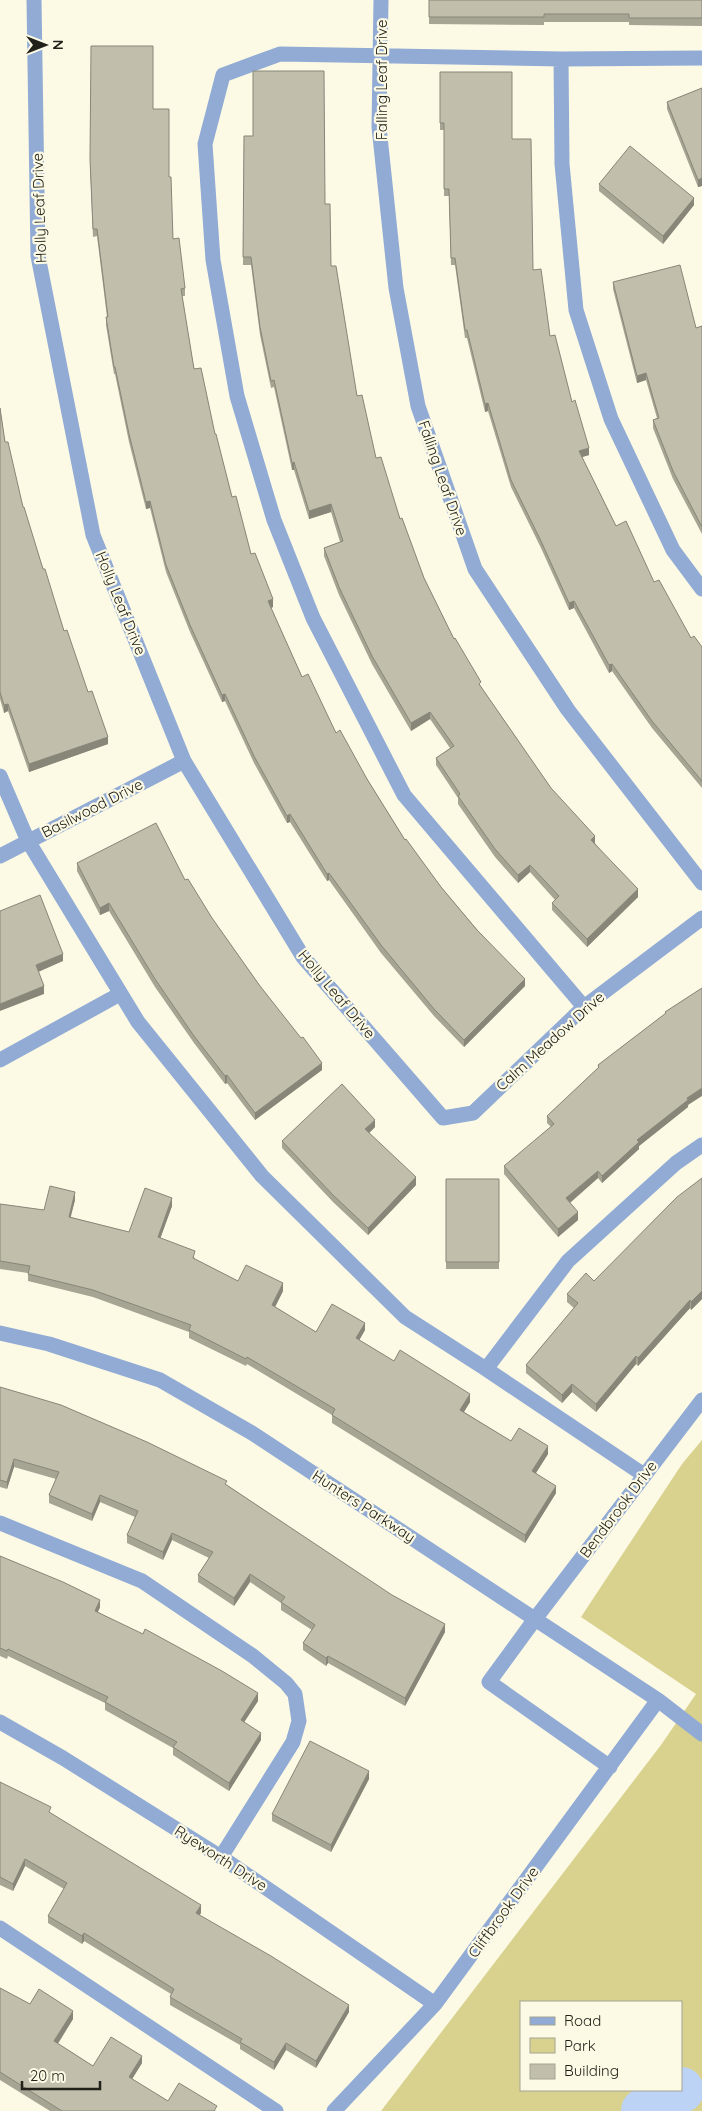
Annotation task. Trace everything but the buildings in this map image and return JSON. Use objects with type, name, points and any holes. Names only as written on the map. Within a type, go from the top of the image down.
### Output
[{"type":"street","name":"Holly Leaf Drive","points":[[34,0],[38,256],[94,535],[184,761],[303,957],[443,1118]]},
{"type":"street","name":"Falling Leaf Drive","points":[[381,0],[379,127],[396,288],[418,406],[475,569],[568,710],[702,883]]},
{"type":"street","points":[[584,1007],[404,795],[313,618],[274,520],[237,396],[213,260],[205,144],[223,75],[280,54],[561,59],[702,58]]},
{"type":"street","points":[[561,59],[562,164],[576,310],[611,419],[673,550],[702,589]]},
{"type":"street","name":"Basilwood Drive","points":[[0,856],[184,761]]},
{"type":"street","points":[[0,776],[28,841],[138,1022],[262,1176],[405,1316],[644,1475]]},
{"type":"street","name":"Calm Meadow Drive","points":[[443,1118],[473,1113],[584,1007],[702,918]]},
{"type":"street","points":[[0,1060],[120,994]]},
{"type":"street","points":[[486,1369],[568,1261],[676,1163],[702,1145]]},
{"type":"street","name":"Hunters Parkway","points":[[0,1333],[49,1344],[160,1380],[252,1433],[658,1700],[702,1734]]},
{"type":"street","name":"Bendbrook Drive","points":[[610,1767],[489,1682],[535,1618],[702,1400]]},
{"type":"street","points":[[0,1523],[142,1581],[253,1656],[286,1683],[295,1694],[299,1720],[292,1742],[221,1856]]},
{"type":"street","name":"Cliffbrook Drive","points":[[334,2111],[435,2004],[658,1700]]},
{"type":"street","name":"Ryeworth Drive","points":[[0,1722],[221,1856],[435,2004]]},
{"type":"street","points":[[0,1928],[276,2111]]},
{"type":"green space","points":[[702,1440],[702,2111],[381,2111],[661,1745],[696,1694],[581,1617],[682,1464]]},
{"type":"waterway","points":[[644,2111],[679,2091]]}]
